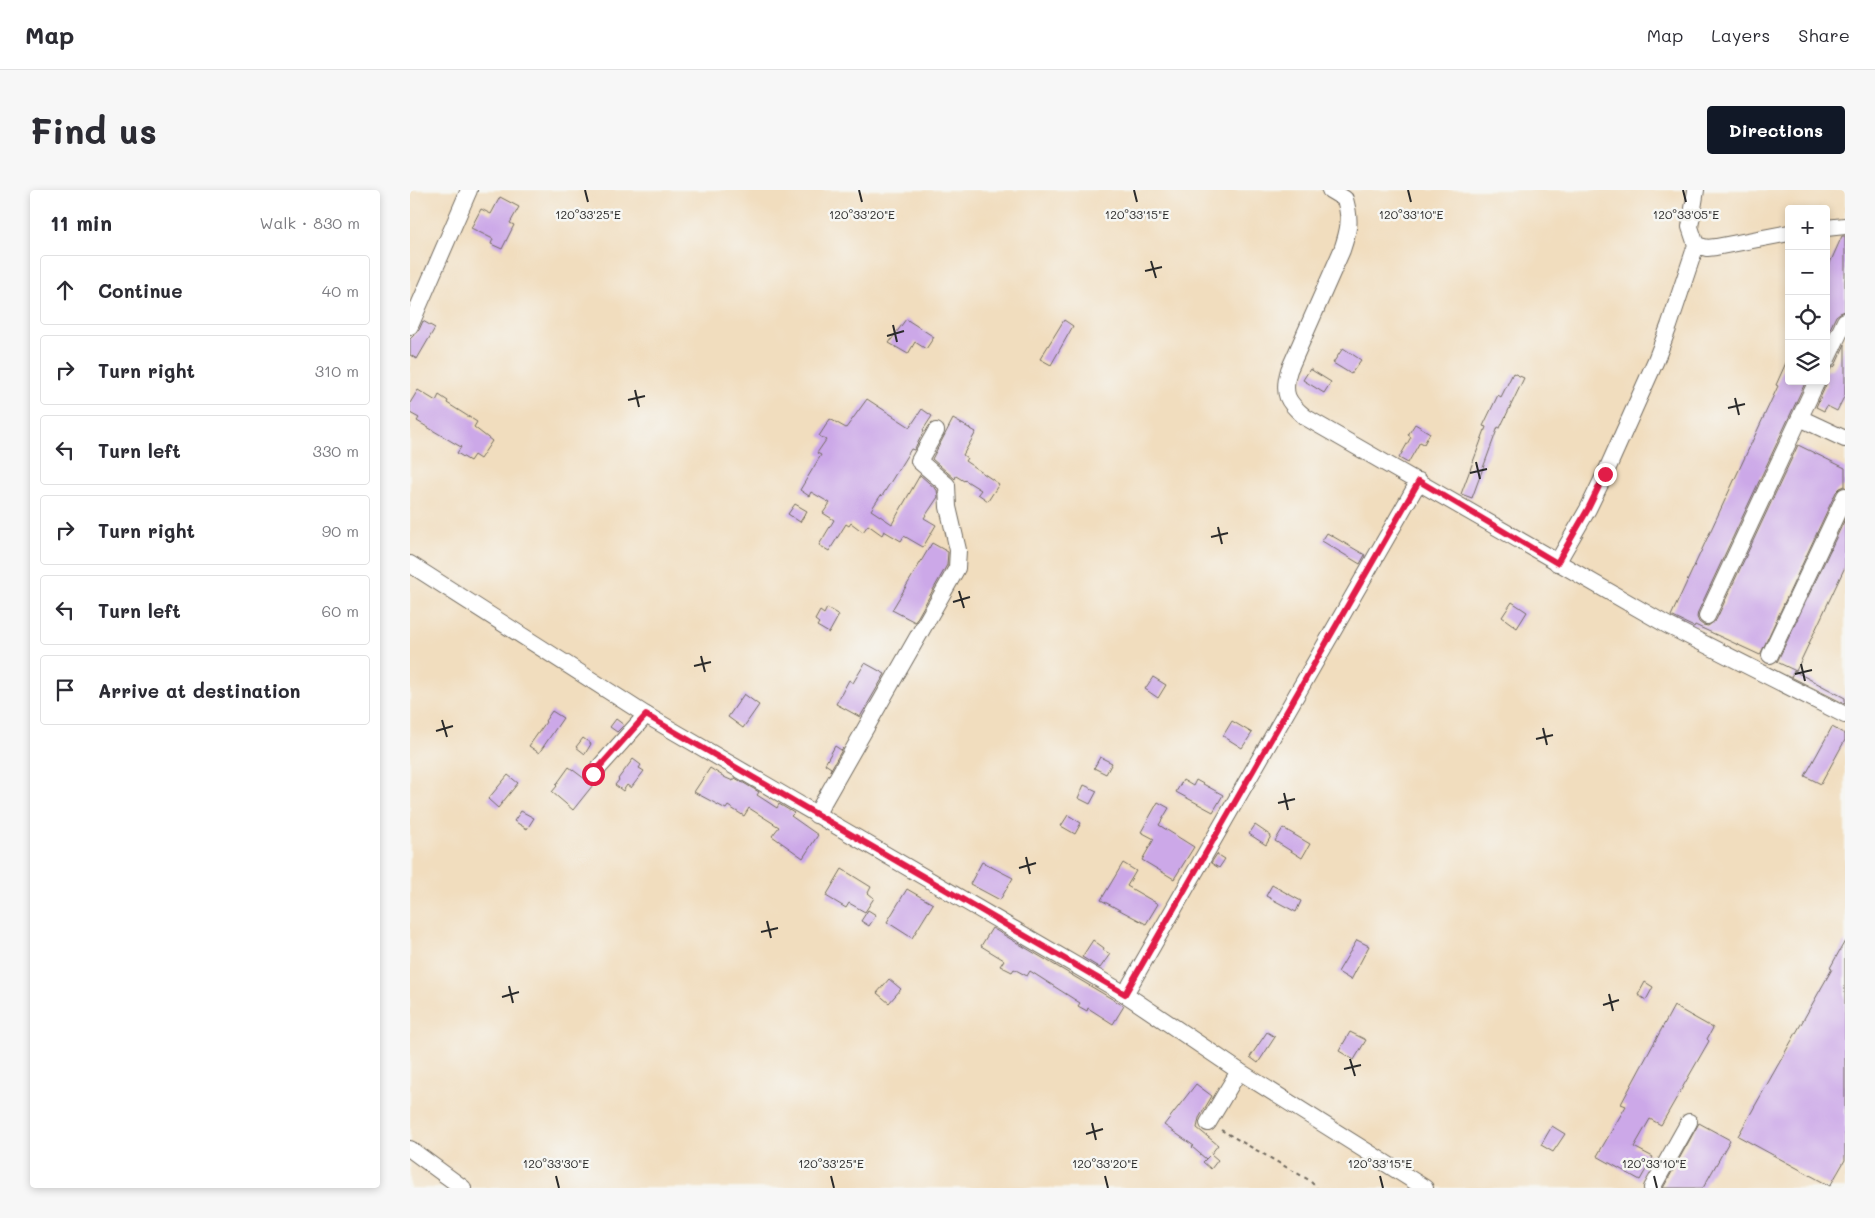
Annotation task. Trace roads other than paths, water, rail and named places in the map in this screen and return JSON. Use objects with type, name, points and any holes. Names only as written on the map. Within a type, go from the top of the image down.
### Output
[{"type":"street","points":[[410,326],[469,190]]},
{"type":"street","points":[[1330,190],[1345,199],[1350,216],[1342,250],[1285,382],[1287,397],[1294,408],[1305,417],[1667,625],[1845,715]]},
{"type":"street","points":[[1557,563],[1588,509],[1656,360],[1696,245],[1690,227],[1696,190]]},
{"type":"street","points":[[1830,228],[1845,226]]},
{"type":"street","points":[[1696,245],[1707,248],[1716,247],[1785,233]]},
{"type":"street","points":[[1830,353],[1845,321]]},
{"type":"street","points":[[1707,616],[1815,385]]},
{"type":"street","points":[[1800,418],[1845,439]]},
{"type":"street","points":[[816,815],[957,568],[958,550],[948,507],[947,484],[919,461],[936,431]]},
{"type":"street","points":[[1125,994],[1419,481]]},
{"type":"street","points":[[1770,655],[1845,496]]},
{"type":"street","points":[[410,564],[646,715],[1125,994],[1239,1071],[1425,1188]]},
{"type":"street","points":[[593,774],[646,715]]},
{"type":"street","points":[[1208,1122],[1239,1071]]},
{"type":"street","points":[[1652,1188],[1689,1122]]},
{"type":"street","points":[[410,1149],[444,1182],[463,1188]]}]
